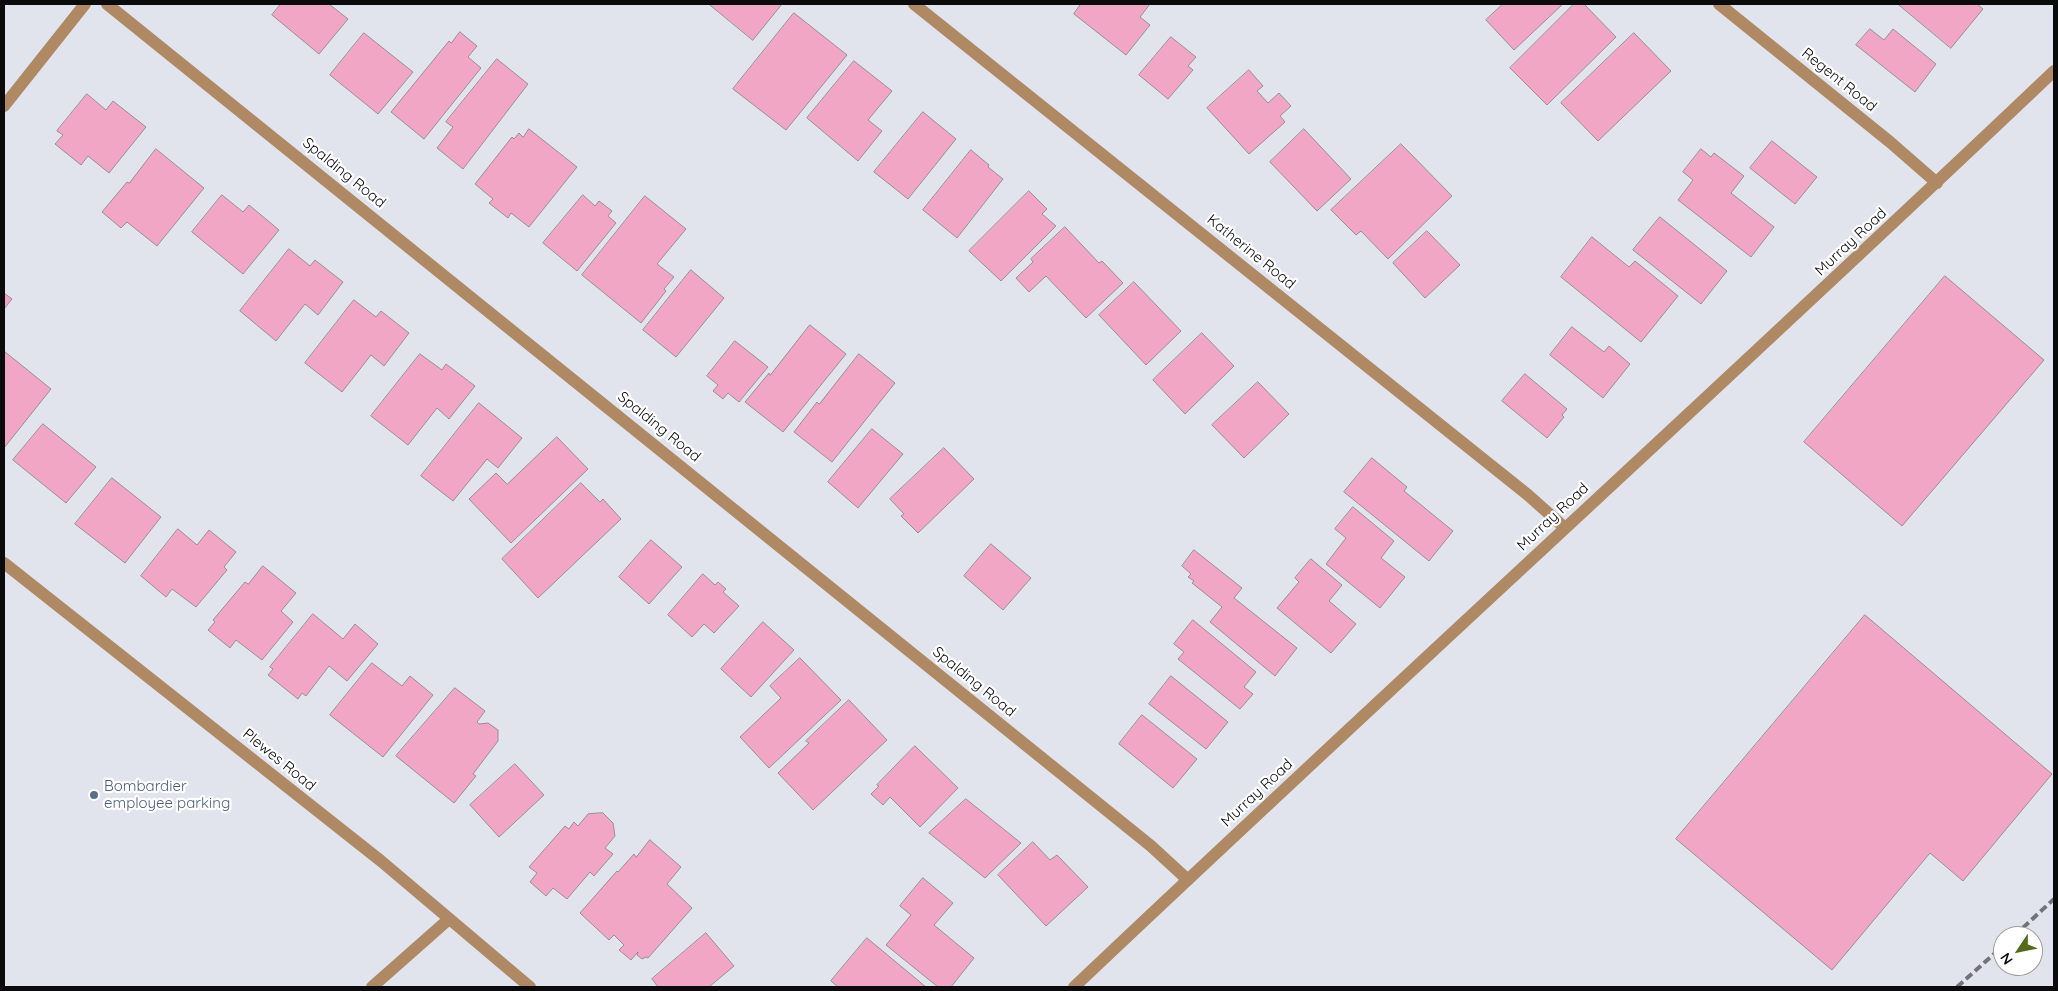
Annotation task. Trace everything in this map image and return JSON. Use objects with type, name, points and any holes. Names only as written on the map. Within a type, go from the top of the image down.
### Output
[{"type":"street","points":[[4,106],[85,4]]},
{"type":"street","name":"Spalding Road","points":[[107,4],[1151,846],[1188,880]]},
{"type":"street","name":"Katherine Road","points":[[914,4],[1528,495],[1565,528]]},
{"type":"street","name":"Regent Road","points":[[1719,4],[1890,142],[1937,183]]},
{"type":"street","name":"Murray Road","points":[[1074,987],[2054,72]]},
{"type":"street","name":"Plewes Road","points":[[4,563],[373,855],[530,987]]},
{"type":"street","points":[[372,987],[449,919]]},
{"type":"building","points":[[281,4],[329,4],[348,19],[319,54],[272,15]]},
{"type":"building","points":[[709,4],[782,4],[753,40]]},
{"type":"building","points":[[1081,4],[1150,4],[1140,17],[1150,25],[1126,55],[1074,14]]},
{"type":"building","points":[[1503,4],[1563,4],[1514,50],[1486,20]]},
{"type":"building","points":[[1574,4],[1584,4],[1616,37],[1547,105],[1510,68]]},
{"type":"building","points":[[1898,4],[1977,4],[1983,9],[1951,48]]},
{"type":"building","points":[[794,13],[847,55],[786,130],[733,89]]},
{"type":"building","points":[[1870,29],[1884,40],[1893,29],[1936,64],[1915,92],[1856,45]]},
{"type":"building","points":[[460,32],[477,46],[468,57],[481,68],[424,139],[391,112],[449,41],[451,43]]},
{"type":"building","points":[[364,33],[413,72],[378,114],[330,75]]},
{"type":"building","points":[[1634,33],[1671,71],[1598,141],[1561,103]]},
{"type":"building","points":[[1171,37],[1196,57],[1188,66],[1193,70],[1168,99],[1139,75]]},
{"type":"building","points":[[497,59],[528,84],[463,169],[437,148],[453,127],[446,122]]},
{"type":"building","points":[[854,61],[892,91],[868,120],[882,131],[858,161],[807,118]]},
{"type":"building","points":[[1249,70],[1263,86],[1257,91],[1268,103],[1279,93],[1291,106],[1280,116],[1285,122],[1249,154],[1207,108]]},
{"type":"building","points":[[87,94],[106,110],[113,101],[146,127],[109,173],[88,156],[81,165],[55,144],[63,135],[57,131]]},
{"type":"building","points":[[923,112],[956,139],[908,199],[874,172]]},
{"type":"building","points":[[529,129],[577,167],[529,227],[511,213],[508,218],[489,203],[493,199],[475,184],[512,137],[514,139],[519,133],[523,137]]},
{"type":"building","points":[[1304,129],[1351,179],[1317,211],[1270,162]]},
{"type":"building","points":[[1772,141],[1817,177],[1795,204],[1750,168]]},
{"type":"building","points":[[1401,144],[1452,196],[1388,259],[1361,231],[1356,235],[1331,210]]},
{"type":"building","points":[[156,149],[204,188],[157,246],[127,222],[121,228],[102,212],[127,182],[129,183]]},
{"type":"building","points":[[1701,149],[1711,157],[1714,153],[1744,176],[1731,193],[1774,227],[1751,257],[1678,200],[1693,180],[1683,172]]},
{"type":"building","points":[[971,150],[1003,179],[957,238],[923,210]]},
{"type":"building","points":[[1029,191],[1047,209],[1042,214],[1056,226],[1001,281],[969,251]]},
{"type":"building","points":[[222,195],[243,212],[249,205],[279,230],[243,274],[192,232]]},
{"type":"building","points":[[583,195],[595,206],[599,201],[612,211],[608,216],[616,223],[577,271],[543,243]]},
{"type":"building","points":[[645,196],[686,229],[657,264],[674,277],[664,289],[666,291],[641,323],[582,275]]},
{"type":"building","points":[[1660,217],[1727,271],[1701,304],[1633,250]]},
{"type":"building","points":[[1065,227],[1099,263],[1102,261],[1123,283],[1086,318],[1046,276],[1029,292],[1016,278],[1033,262],[1031,259]]},
{"type":"building","points":[[1427,231],[1460,265],[1425,298],[1393,263]]},
{"type":"building","points":[[1592,237],[1629,267],[1635,261],[1678,296],[1641,342],[1561,277]]},
{"type":"building","points":[[289,249],[310,266],[315,260],[343,282],[318,315],[305,304],[276,341],[240,311]]},
{"type":"building","points":[[691,270],[724,298],[676,357],[643,330]]},
{"type":"building","points":[[1945,276],[2044,360],[1902,526],[1804,442]]},
{"type":"building","points":[[1134,282],[1181,331],[1146,365],[1099,315]]},
{"type":"building","points":[[4,293],[12,299],[4,309]]},
{"type":"building","points":[[354,300],[376,317],[381,311],[409,333],[384,366],[371,355],[342,392],[305,363]]},
{"type":"building","points":[[810,325],[846,354],[783,432],[745,402],[769,373],[770,375]]},
{"type":"building","points":[[1572,327],[1604,352],[1609,346],[1630,364],[1603,398],[1550,355]]},
{"type":"building","points":[[1202,333],[1234,366],[1185,414],[1153,380]]},
{"type":"building","points":[[735,341],[768,367],[739,402],[728,393],[723,399],[713,391],[718,385],[707,376]]},
{"type":"building","points":[[4,351],[51,389],[4,448]]},
{"type":"building","points":[[420,354],[442,370],[446,364],[475,386],[449,419],[437,408],[408,445],[371,416]]},
{"type":"building","points":[[859,354],[895,383],[832,462],[794,432],[817,402],[819,404]]},
{"type":"building","points":[[1525,374],[1567,409],[1562,415],[1564,417],[1547,438],[1502,401]]},
{"type":"building","points":[[1258,382],[1289,414],[1244,458],[1212,425]]},
{"type":"building","points":[[479,403],[522,438],[498,468],[487,459],[453,501],[421,476]]},
{"type":"building","points":[[43,424],[96,467],[66,503],[13,460]]},
{"type":"building","points":[[872,429],[903,454],[858,508],[828,482]]},
{"type":"building","points":[[557,437],[588,469],[511,543],[469,499],[496,473],[507,484]]},
{"type":"building","points":[[944,448],[974,479],[918,533],[901,516],[904,514],[890,499]]},
{"type":"building","points":[[1372,458],[1407,487],[1404,491],[1453,531],[1429,561],[1344,492]]},
{"type":"building","points":[[112,478],[161,517],[125,563],[75,524]]},
{"type":"building","points":[[581,483],[600,502],[603,499],[621,519],[538,598],[502,559]]},
{"type":"building","points":[[1353,507],[1394,541],[1381,558],[1405,577],[1380,608],[1326,564],[1346,538],[1335,529]]},
{"type":"building","points":[[178,529],[197,545],[209,530],[236,552],[224,567],[227,570],[196,607],[172,589],[166,597],[141,576]]},
{"type":"building","points":[[651,540],[682,567],[649,604],[619,577]]},
{"type":"building","points":[[991,544],[1031,578],[1003,610],[964,576]]},
{"type":"building","points":[[1194,550],[1242,588],[1234,598],[1297,648],[1275,676],[1210,622],[1222,607],[1192,583],[1194,581],[1188,577],[1191,574],[1182,566]]},
{"type":"building","points":[[1311,559],[1342,585],[1329,601],[1356,624],[1331,653],[1277,608],[1299,582],[1295,578]]},
{"type":"building","points":[[263,566],[296,593],[281,611],[293,622],[262,660],[236,640],[230,648],[208,630],[215,622],[213,620],[245,582],[248,584]]},
{"type":"building","points":[[703,574],[715,585],[718,582],[726,589],[723,592],[739,606],[714,633],[704,624],[692,637],[668,615]]},
{"type":"building","points":[[313,614],[343,639],[355,624],[378,644],[347,681],[329,666],[306,696],[302,693],[298,699],[268,675],[273,669],[270,667]]},
{"type":"building","points":[[1865,615],[2052,774],[1963,881],[1930,853],[1832,970],[1676,839]]},
{"type":"building","points":[[1193,620],[1256,672],[1244,687],[1253,694],[1240,709],[1178,659],[1184,652],[1174,644]]},
{"type":"building","points":[[763,622],[794,650],[751,697],[721,669]]},
{"type":"building","points":[[800,658],[841,700],[769,768],[740,737],[781,698],[770,686]]},
{"type":"building","points":[[372,663],[402,686],[410,676],[433,695],[383,757],[330,715]]},
{"type":"building","points":[[1171,676],[1228,722],[1206,749],[1149,704]]},
{"type":"building","points":[[455,688],[485,711],[477,722],[479,724],[488,723],[498,730],[498,741],[473,774],[476,776],[454,803],[396,756]]},
{"type":"building","points":[[849,700],[887,740],[813,810],[778,773],[809,743],[806,741]]},
{"type":"building","points":[[1142,715],[1197,759],[1173,788],[1119,744]]},
{"type":"building","points":[[915,746],[958,788],[920,827],[890,797],[883,805],[871,794],[879,786],[877,785]]},
{"type":"building","points":[[515,764],[544,795],[499,837],[470,805]]},
{"type":"building","points":[[966,799],[1021,843],[985,878],[929,833]]},
{"type":"building","points":[[603,813],[613,823],[615,836],[605,848],[613,854],[594,876],[590,872],[567,899],[553,888],[546,896],[530,882],[537,873],[529,867],[565,826],[569,829],[574,822],[578,826],[588,814]]},
{"type":"building","points":[[650,840],[681,867],[667,884],[692,908],[648,958],[642,959],[637,955],[638,952],[631,960],[619,950],[624,945],[614,935],[609,940],[580,913],[617,871],[634,854],[636,857]]},
{"type":"building","points":[[1033,842],[1050,860],[1057,855],[1088,887],[1046,926],[998,875]]},
{"type":"building","points":[[923,878],[953,903],[934,925],[974,958],[951,987],[938,987],[886,945],[911,915],[900,906]]},
{"type":"building","points":[[706,933],[734,966],[709,987],[658,987],[652,979]]},
{"type":"building","points":[[867,938],[926,987],[838,987],[831,981]]},
{"type":"railway","points":[[2025,926],[2054,899]]},
{"type":"railway","points":[[1957,987],[1993,955]]},
{"type":"place","name":"Bombardier employee parking","points":[[94,795]]}]
